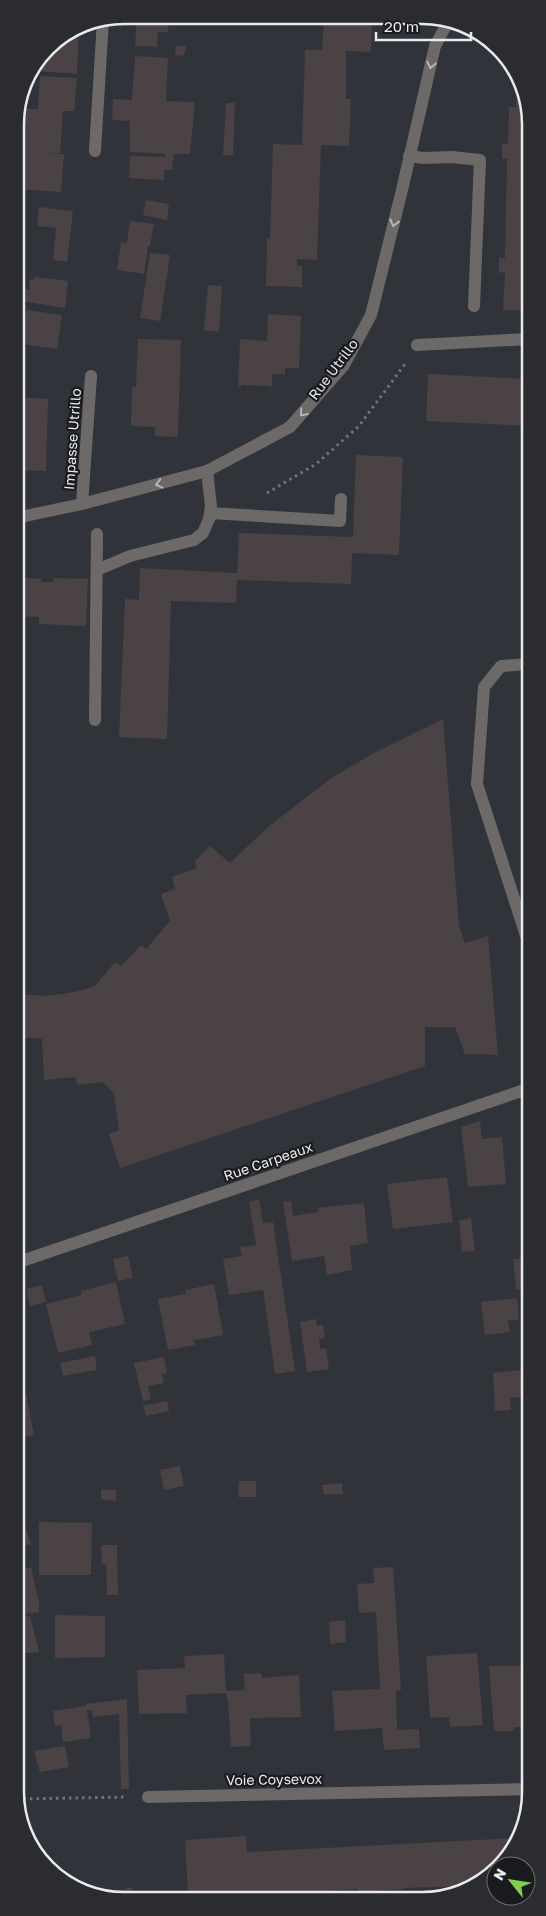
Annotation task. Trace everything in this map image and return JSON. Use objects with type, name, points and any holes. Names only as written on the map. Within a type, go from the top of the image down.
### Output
[{"type":"street","points":[[95,151],[102,27]]},
{"type":"street","name":"Rue Utrillo","points":[[24,516],[82,504],[207,471],[290,427],[344,365],[371,315],[435,46],[445,27]]},
{"type":"street","points":[[410,156],[480,160],[474,306]]},
{"type":"street","points":[[418,345],[522,338]]},
{"type":"street","name":"Impasse Utrillo","points":[[82,504],[92,376]]},
{"type":"street","points":[[97,570],[130,556],[194,540],[203,532],[210,513],[207,471]]},
{"type":"street","points":[[210,513],[340,521],[341,499]]},
{"type":"street","points":[[95,720],[97,534]]},
{"type":"street","points":[[522,665],[501,666],[484,687],[477,784],[522,923]]},
{"type":"street","name":"Rue Carpeaux","points":[[24,1260],[522,1091]]},
{"type":"street","name":"Voie Coysevox","points":[[148,1797],[522,1789]]},
{"type":"path","points":[[265,495],[316,464],[359,426],[418,345]]},
{"type":"path","points":[[24,1799],[148,1797]]},
{"type":"building","points":[[136,24],[168,24],[168,32],[158,32],[157,47],[135,46]]},
{"type":"building","points":[[324,24],[372,24],[371,52],[346,51],[346,99],[351,99],[349,146],[321,145],[317,260],[297,259],[297,266],[302,266],[302,287],[266,286],[267,238],[270,239],[273,144],[302,145],[305,50],[322,50]]},
{"type":"building","points":[[79,34],[77,74],[39,71],[58,48]]},
{"type":"building","points":[[176,46],[186,46],[184,56],[175,55]]},
{"type":"building","points":[[135,56],[168,58],[166,101],[195,102],[190,154],[174,154],[172,170],[164,170],[164,180],[129,178],[130,156],[165,157],[165,154],[130,152],[130,121],[112,120],[113,99],[132,100]]},
{"type":"building","points":[[40,76],[77,78],[74,111],[63,111],[60,153],[46,153],[64,154],[61,192],[24,190],[25,109],[38,109]]},
{"type":"building","points":[[517,90],[522,117],[522,311],[503,310],[505,272],[499,273],[499,258],[505,258],[507,159],[502,159],[502,144],[508,144],[509,107],[516,107]]},
{"type":"building","points":[[226,103],[235,103],[233,155],[223,155]]},
{"type":"building","points":[[146,200],[169,204],[167,220],[143,215]]},
{"type":"building","points":[[39,207],[73,211],[67,262],[53,260],[56,228],[37,226]]},
{"type":"building","points":[[130,221],[154,224],[150,246],[148,246],[144,274],[117,270],[121,242],[127,243]]},
{"type":"building","points":[[150,253],[170,255],[160,321],[140,318]]},
{"type":"building","points":[[34,277],[68,281],[65,308],[24,301],[24,289],[29,290],[30,279],[33,280]]},
{"type":"building","points":[[208,285],[222,286],[219,332],[204,330]]},
{"type":"building","points":[[26,310],[62,315],[57,349],[24,344]]},
{"type":"building","points":[[268,314],[301,316],[299,368],[285,368],[285,374],[272,374],[272,388],[270,386],[241,385],[241,387],[238,387],[240,339],[267,341]]},
{"type":"building","points":[[138,339],[181,340],[178,437],[155,436],[155,427],[131,426],[132,387],[136,387]]},
{"type":"building","points":[[428,374],[522,379],[522,426],[426,421]]},
{"type":"building","points":[[24,398],[48,399],[46,471],[24,470]]},
{"type":"building","points":[[356,455],[403,457],[399,555],[352,553],[351,584],[237,580],[236,603],[171,601],[167,739],[119,737],[125,599],[139,600],[140,568],[237,573],[239,533],[353,537]]},
{"type":"building","points":[[24,578],[41,579],[41,582],[53,582],[53,578],[88,579],[86,626],[39,624],[39,617],[24,616]]},
{"type":"building","points":[[443,719],[459,925],[465,943],[488,936],[498,1055],[465,1054],[455,1027],[425,1027],[425,1066],[120,1168],[109,1134],[119,1130],[114,1094],[103,1082],[77,1085],[76,1077],[44,1080],[42,1039],[24,1038],[24,994],[44,996],[62,994],[95,986],[115,962],[121,966],[141,945],[146,949],[170,921],[161,894],[175,889],[172,877],[197,868],[195,861],[210,846],[230,863],[268,827],[330,779],[372,754]]},
{"type":"building","points":[[480,1121],[482,1139],[502,1137],[506,1184],[468,1187],[461,1127]]},
{"type":"building","points":[[447,1177],[453,1222],[393,1229],[387,1184]]},
{"type":"building","points":[[259,1199],[263,1223],[273,1222],[295,1371],[275,1374],[263,1290],[229,1295],[223,1259],[242,1256],[240,1247],[256,1245],[249,1202]]},
{"type":"building","points":[[291,1201],[293,1216],[318,1212],[318,1208],[364,1203],[368,1243],[350,1246],[352,1270],[327,1275],[324,1256],[292,1261],[283,1202]]},
{"type":"building","points":[[471,1218],[475,1251],[462,1252],[459,1220]]},
{"type":"building","points":[[128,1256],[133,1278],[118,1281],[113,1259]]},
{"type":"building","points":[[522,1258],[522,1290],[516,1290],[513,1259]]},
{"type":"building","points":[[116,1282],[125,1324],[89,1332],[92,1345],[58,1353],[46,1304],[82,1295],[81,1291]]},
{"type":"building","points":[[214,1284],[223,1335],[195,1340],[193,1330],[195,1345],[168,1350],[158,1299],[186,1294],[185,1290]]},
{"type":"building","points":[[42,1285],[46,1302],[30,1306],[26,1289]]},
{"type":"building","points":[[517,1298],[519,1320],[508,1320],[510,1332],[485,1335],[481,1302]]},
{"type":"building","points":[[316,1319],[317,1326],[323,1325],[325,1338],[319,1339],[320,1349],[326,1348],[329,1369],[307,1372],[300,1322]]},
{"type":"building","points":[[95,1356],[97,1370],[63,1376],[60,1363]]},
{"type":"building","points":[[164,1357],[167,1373],[162,1374],[164,1383],[148,1386],[151,1399],[143,1401],[134,1363]]},
{"type":"building","points":[[522,1370],[522,1397],[510,1398],[511,1410],[495,1411],[493,1373]]},
{"type":"building","points":[[24,1393],[26,1393],[34,1435],[24,1437]]},
{"type":"building","points":[[167,1401],[169,1411],[146,1416],[143,1406]]},
{"type":"building","points":[[180,1466],[184,1486],[164,1490],[160,1470]]},
{"type":"building","points":[[239,1481],[256,1481],[256,1497],[238,1497]]},
{"type":"building","points":[[342,1483],[343,1494],[324,1495],[322,1485]]},
{"type":"building","points":[[101,1489],[116,1490],[116,1501],[101,1499]]},
{"type":"building","points":[[39,1522],[92,1523],[91,1575],[39,1575]]},
{"type":"building","points":[[24,1523],[31,1544],[24,1546]]},
{"type":"building","points":[[101,1545],[117,1545],[118,1595],[107,1595],[106,1564],[102,1564]]},
{"type":"building","points":[[31,1567],[39,1603],[39,1612],[25,1614],[26,1617],[30,1616],[39,1652],[24,1653],[24,1568]]},
{"type":"building","points":[[393,1567],[401,1690],[396,1691],[397,1730],[419,1729],[420,1748],[384,1750],[382,1728],[335,1731],[332,1691],[380,1689],[376,1612],[359,1613],[357,1584],[374,1583],[373,1568]]},
{"type":"building","points":[[55,1615],[105,1616],[105,1657],[55,1658]]},
{"type":"building","points":[[345,1620],[346,1642],[330,1644],[329,1622]]},
{"type":"building","points":[[477,1653],[483,1725],[450,1727],[449,1717],[430,1718],[426,1656]]},
{"type":"building","points":[[224,1654],[226,1691],[245,1690],[244,1674],[261,1673],[262,1678],[299,1675],[301,1717],[250,1718],[251,1746],[231,1747],[226,1693],[186,1695],[187,1713],[139,1714],[137,1670],[185,1668],[184,1656]]},
{"type":"building","points":[[489,1666],[522,1666],[522,1727],[514,1727],[514,1731],[494,1731]]},
{"type":"building","points":[[127,1699],[129,1789],[121,1789],[119,1714],[93,1717],[92,1710],[87,1710],[91,1738],[63,1742],[61,1725],[55,1726],[53,1711],[86,1706],[86,1704]]},
{"type":"building","points":[[65,1746],[69,1767],[40,1772],[34,1751]]},
{"type":"building","points":[[246,1836],[247,1852],[511,1838],[499,1856],[486,1856],[486,1869],[457,1886],[358,1892],[358,1889],[311,1892],[188,1892],[185,1840]]},
{"type":"building","points":[[132,1887],[133,1892],[123,1892],[117,1892]]}]
